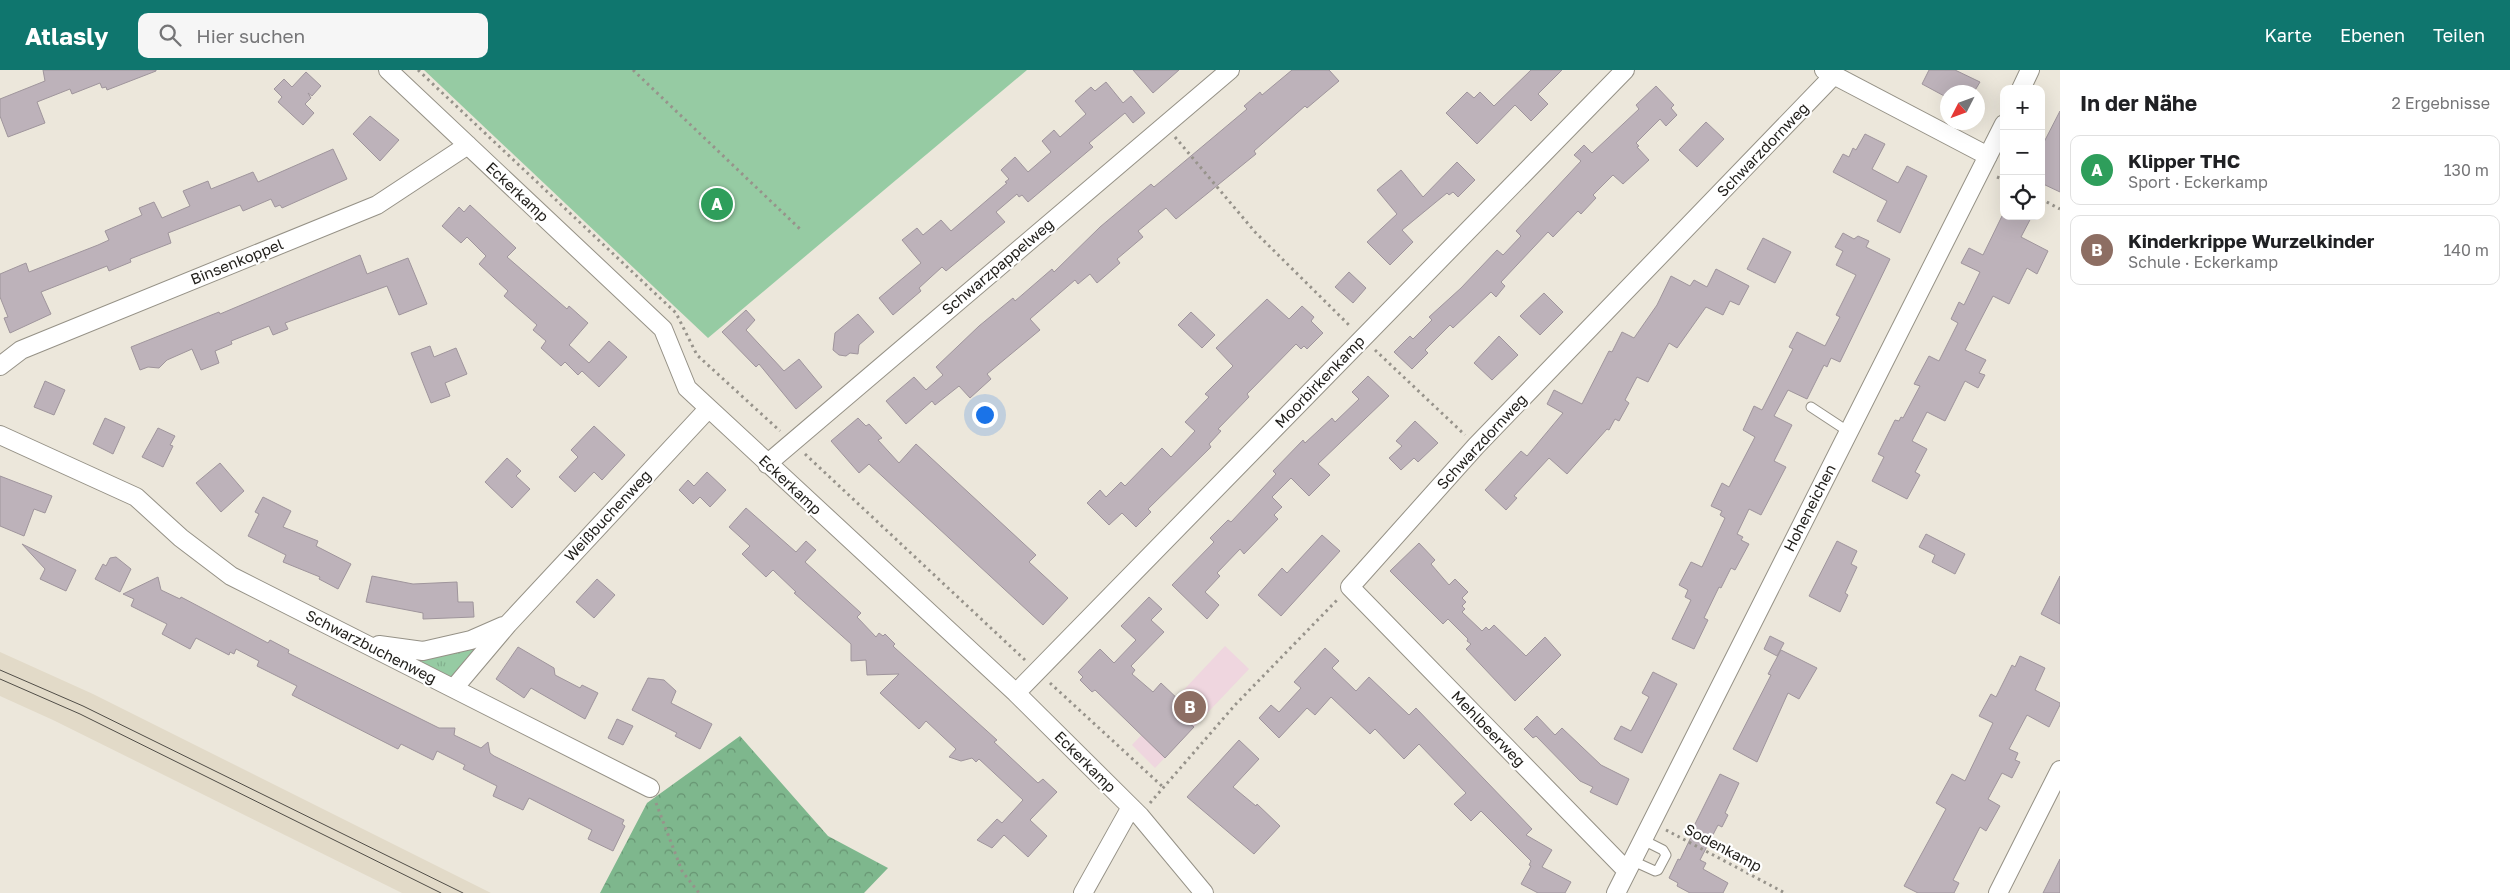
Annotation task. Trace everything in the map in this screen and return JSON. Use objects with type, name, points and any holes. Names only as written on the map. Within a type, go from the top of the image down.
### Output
[{"type":"street","name":"Eckerkamp","points":[[388,70],[663,329],[687,388],[1016,693],[1135,812],[1204,893]]},
{"type":"street","name":"Schwarzpappelweg","points":[[767,464],[1230,70]]},
{"type":"street","name":"Moorbirkenkamp","points":[[1016,693],[1625,70]]},
{"type":"street","points":[[2023,85],[2030,70]]},
{"type":"street","points":[[1829,73],[1988,156]]},
{"type":"street","name":"Schwarzdornweg","points":[[1350,587],[1476,446],[1829,73]]},
{"type":"street","name":"Hoheneichen","points":[[1616,893],[2001,130]]},
{"type":"street","name":"Binsenkoppel","points":[[0,366],[21,350],[377,205],[468,145]]},
{"type":"street","name":"Weißbuchenweg","points":[[454,688],[508,624],[708,409]]},
{"type":"street","name":"Schwarzbuchenweg","points":[[0,435],[136,497],[181,538],[231,576],[650,788]]},
{"type":"street","name":"Mehlbeerweg","points":[[1350,587],[1630,866]]},
{"type":"street","name":"Weißbuchenweg","points":[[364,644],[423,651],[471,640],[508,624]]},
{"type":"street","points":[[1998,893],[2060,770]]},
{"type":"street","points":[[1083,893],[1135,812]]},
{"type":"lane","points":[[1811,407],[1849,432]]},
{"type":"lane","points":[[1630,866],[1655,871],[1658,870],[1666,855],[1663,850],[1643,840]]},
{"type":"path","points":[[634,70],[802,230]]},
{"type":"path","points":[[1165,125],[1256,232],[1476,446]]},
{"type":"path","points":[[2045,202],[2060,209]]},
{"type":"path","points":[[1135,812],[1235,705],[1350,587]]},
{"type":"path","points":[[650,788],[682,871],[699,893]]},
{"type":"path","name":"Sodenkamp","points":[[1652,822],[1785,893]]},
{"type":"shaded area","points":[[1225,646],[1249,669],[1155,768],[1132,745]]},
{"type":"shaded area","points":[[0,652],[93,694],[491,893],[402,893],[53,720],[0,696]]},
{"type":"green space","points":[[424,70],[1027,70],[708,338]]},
{"type":"green space","points":[[472,647],[476,651],[455,680],[423,664],[421,660],[424,656]]},
{"type":"green space","points":[[740,736],[828,836],[888,868],[864,893],[600,893],[647,803]]},
{"type":"building","points":[[43,70],[156,71],[107,90],[106,87],[102,88],[100,83],[72,94],[70,89],[37,102],[45,123],[8,137],[0,116],[0,99],[45,81]]},
{"type":"building","points":[[1133,70],[1179,70],[1153,93]]},
{"type":"building","points":[[1292,70],[1329,70],[1339,81],[1307,108],[1305,106],[1254,151],[1256,154],[1176,219],[1166,208],[1138,231],[1143,237],[1117,259],[1120,263],[1097,283],[1090,274],[1078,284],[1075,280],[1030,319],[1040,330],[987,374],[991,379],[970,398],[959,386],[935,405],[932,401],[906,424],[886,401],[914,377],[926,390],[943,375],[936,367],[979,326],[1013,298],[1015,301],[1052,269],[1054,272],[1100,227],[1151,184],[1154,187],[1247,109],[1244,106],[1260,92],[1262,95]]},
{"type":"building","points":[[1531,70],[1562,70],[1538,94],[1548,104],[1531,121],[1515,105],[1477,144],[1446,113],[1467,92],[1474,98],[1480,92],[1494,106]]},
{"type":"building","points":[[1929,70],[1955,70],[1980,82],[1978,85],[1940,85],[1940,94],[1922,84]]},
{"type":"building","points":[[306,72],[321,86],[312,96],[308,93],[311,98],[305,104],[314,113],[303,125],[278,102],[282,97],[274,89],[284,79],[292,87]]},
{"type":"building","points":[[1106,82],[1123,103],[1131,96],[1145,113],[1133,123],[1125,113],[1089,143],[1093,147],[1028,202],[1022,195],[1019,197],[1017,194],[996,212],[1005,222],[946,271],[942,267],[919,288],[921,291],[893,315],[879,298],[921,263],[902,240],[917,228],[923,235],[941,220],[951,231],[1007,183],[1005,182],[1009,179],[1001,170],[1015,157],[1028,172],[1051,152],[1042,141],[1054,130],[1060,137],[1086,114],[1075,101],[1091,87],[1095,91]]},
{"type":"building","points":[[1656,86],[1674,105],[1671,108],[1677,115],[1666,126],[1660,119],[1636,143],[1639,146],[1637,147],[1649,160],[1623,184],[1613,175],[1593,195],[1596,198],[1581,214],[1578,211],[1553,237],[1548,232],[1501,282],[1505,286],[1496,297],[1491,292],[1453,328],[1450,325],[1425,350],[1428,353],[1412,369],[1394,352],[1410,336],[1413,339],[1432,320],[1429,317],[1461,288],[1497,250],[1503,255],[1521,236],[1516,231],[1581,161],[1574,155],[1584,145],[1592,153],[1639,109],[1636,105]]},
{"type":"building","points":[[2060,111],[2060,192],[2045,185],[2045,140]]},
{"type":"building","points":[[370,116],[399,140],[380,161],[353,134]]},
{"type":"building","points":[[1706,122],[1724,139],[1697,167],[1679,150]]},
{"type":"building","points":[[1865,134],[1885,144],[1872,169],[1898,183],[1907,166],[1927,176],[1900,233],[1877,221],[1887,201],[1833,172],[1843,154],[1849,157],[1853,148],[1856,150]]},
{"type":"building","points":[[333,149],[347,179],[282,208],[280,205],[275,207],[271,199],[243,211],[240,205],[168,233],[171,243],[130,259],[131,262],[109,271],[107,266],[41,292],[51,314],[10,333],[4,318],[8,317],[0,297],[0,274],[26,263],[29,272],[109,240],[105,231],[142,215],[139,208],[154,202],[162,218],[190,206],[183,191],[208,181],[211,189],[253,172],[258,182]]},
{"type":"building","points":[[1457,162],[1475,180],[1458,197],[1453,192],[1449,195],[1447,193],[1402,230],[1413,242],[1390,265],[1367,242],[1397,214],[1377,190],[1401,170],[1423,197]]},
{"type":"building","points":[[470,205],[516,248],[507,257],[567,309],[569,306],[588,323],[569,345],[589,363],[609,341],[627,357],[599,387],[582,371],[578,375],[565,362],[561,366],[541,348],[546,341],[533,330],[537,325],[504,296],[508,291],[479,264],[486,256],[467,237],[461,243],[442,226],[459,207],[464,212]]},
{"type":"building","points":[[2000,220],[2030,220],[2021,237],[2048,251],[2037,274],[2027,268],[2009,304],[1993,296],[1965,350],[1986,360],[1979,373],[1985,375],[1978,388],[1965,381],[1945,421],[1927,412],[1912,441],[1927,449],[1915,472],[1920,475],[1907,499],[1872,481],[1884,457],[1878,454],[1895,420],[1899,421],[1901,417],[1903,418],[1920,386],[1914,384],[1929,356],[1939,361],[1958,323],[1951,319],[1959,302],[1964,305],[1980,272],[1961,263],[1969,248],[1983,255]]},
{"type":"building","points":[[1843,233],[1854,239],[1858,236],[1869,241],[1866,247],[1890,259],[1840,362],[1831,358],[1827,367],[1824,365],[1807,399],[1788,390],[1774,416],[1792,425],[1774,461],[1786,467],[1761,515],[1749,509],[1737,534],[1743,537],[1741,540],[1749,544],[1735,570],[1731,568],[1721,588],[1719,587],[1704,618],[1708,620],[1694,649],[1672,639],[1691,600],[1685,597],[1688,590],[1679,585],[1691,562],[1702,567],[1725,518],[1720,515],[1722,511],[1711,506],[1722,483],[1729,487],[1755,437],[1743,430],[1754,406],[1762,410],[1793,349],[1789,347],[1797,332],[1825,346],[1840,317],[1836,315],[1856,275],[1836,265],[1843,251],[1835,247]]},
{"type":"building","points":[[1763,238],[1791,252],[1775,283],[1747,269]]},
{"type":"building","points":[[360,255],[367,274],[408,258],[427,304],[399,315],[387,286],[285,323],[288,329],[273,335],[269,326],[231,341],[232,344],[215,351],[219,363],[201,370],[192,349],[167,360],[159,368],[148,367],[140,370],[131,347],[219,312],[220,314]]},
{"type":"building","points":[[1716,269],[1749,286],[1739,305],[1730,301],[1723,315],[1706,307],[1677,348],[1669,343],[1648,382],[1637,377],[1625,400],[1629,403],[1619,421],[1615,419],[1609,430],[1607,429],[1567,474],[1549,458],[1514,496],[1517,498],[1506,510],[1485,490],[1521,451],[1527,456],[1563,413],[1547,404],[1554,390],[1582,404],[1609,351],[1612,352],[1622,332],[1634,338],[1657,305],[1671,276],[1690,286],[1694,280],[1707,287]]},
{"type":"building","points":[[1349,272],[1366,288],[1353,303],[1335,287]]},
{"type":"building","points":[[1544,293],[1563,312],[1540,335],[1520,316]]},
{"type":"building","points":[[1267,299],[1289,319],[1302,306],[1314,317],[1311,321],[1323,333],[1307,349],[1304,346],[1301,349],[1296,344],[1247,394],[1249,397],[1218,429],[1221,431],[1209,444],[1211,447],[1148,509],[1151,512],[1136,527],[1122,513],[1109,525],[1087,503],[1100,490],[1106,497],[1121,482],[1125,486],[1162,448],[1171,457],[1195,431],[1185,422],[1209,397],[1205,394],[1233,366],[1216,348]]},
{"type":"building","points":[[746,310],[755,320],[746,330],[784,371],[799,359],[822,387],[796,409],[759,364],[756,367],[722,332]]},
{"type":"building","points":[[1191,312],[1215,335],[1202,348],[1178,325]]},
{"type":"building","points":[[858,314],[874,332],[859,345],[858,354],[839,355],[833,350],[835,333]]},
{"type":"building","points":[[1499,336],[1518,355],[1492,380],[1474,363]]},
{"type":"building","points":[[430,346],[434,357],[456,348],[467,374],[445,383],[450,396],[431,403],[411,353]]},
{"type":"building","points":[[1368,376],[1389,396],[1318,464],[1330,475],[1309,496],[1291,478],[1272,497],[1282,507],[1274,515],[1278,519],[1244,554],[1240,549],[1217,573],[1220,576],[1205,592],[1219,605],[1207,619],[1172,585],[1214,542],[1210,538],[1228,520],[1231,522],[1276,474],[1273,471],[1303,440],[1305,443],[1332,418],[1335,422],[1359,399],[1352,392]]},
{"type":"building","points":[[45,381],[65,390],[54,415],[34,407]]},
{"type":"building","points":[[105,418],[125,427],[113,454],[93,444]]},
{"type":"building","points":[[858,418],[866,426],[869,424],[882,438],[878,440],[899,463],[916,444],[1036,555],[1029,562],[1068,598],[1043,625],[869,464],[859,473],[831,441]]},
{"type":"building","points":[[1415,421],[1438,443],[1418,462],[1414,458],[1401,470],[1389,458],[1402,446],[1396,441]]},
{"type":"building","points":[[594,426],[625,455],[602,480],[594,472],[575,492],[559,477],[578,457],[571,450]]},
{"type":"building","points":[[158,428],[175,436],[170,445],[173,446],[163,467],[142,457]]},
{"type":"building","points":[[507,458],[521,471],[516,476],[530,489],[512,508],[485,482]]},
{"type":"building","points":[[220,463],[244,491],[221,512],[196,483]]},
{"type":"building","points":[[707,472],[726,490],[710,507],[700,497],[693,504],[679,490],[688,480],[694,486]]},
{"type":"building","points":[[0,476],[52,496],[45,513],[34,509],[24,536],[0,526]]},
{"type":"building","points":[[263,497],[291,511],[283,527],[318,541],[316,546],[351,564],[338,589],[319,579],[320,577],[283,562],[286,555],[248,536],[259,514],[255,512]]},
{"type":"building","points":[[746,508],[796,552],[806,541],[816,550],[805,562],[861,613],[857,617],[876,637],[879,633],[883,636],[885,634],[895,644],[893,646],[895,648],[997,740],[994,742],[1038,783],[1043,779],[1057,792],[1030,820],[1047,836],[1028,857],[1004,835],[992,848],[977,840],[997,819],[1002,823],[1023,800],[979,759],[976,762],[972,758],[961,761],[949,757],[956,749],[926,721],[919,729],[880,693],[899,674],[867,675],[866,660],[851,661],[851,644],[794,593],[796,592],[773,570],[766,577],[742,554],[750,546],[729,527]]},
{"type":"building","points":[[1926,534],[1965,554],[1955,574],[1932,562],[1935,555],[1919,547]]},
{"type":"building","points":[[1322,535],[1340,551],[1281,616],[1258,595],[1282,568],[1287,573]]},
{"type":"building","points":[[1837,541],[1857,551],[1851,564],[1857,567],[1845,593],[1848,595],[1840,612],[1809,596]]},
{"type":"building","points":[[1419,543],[1435,560],[1431,564],[1449,585],[1455,579],[1468,592],[1462,598],[1466,602],[1462,606],[1465,609],[1462,612],[1482,631],[1486,627],[1489,630],[1494,625],[1526,656],[1545,637],[1561,655],[1515,701],[1466,649],[1471,644],[1467,641],[1468,639],[1448,619],[1443,624],[1390,571]]},
{"type":"building","points":[[22,544],[76,570],[66,591],[40,579],[45,569]]},
{"type":"building","points":[[116,557],[131,569],[120,592],[95,579],[103,564],[106,566],[110,558]]},
{"type":"building","points":[[372,576],[413,584],[457,582],[458,602],[473,602],[474,617],[423,619],[423,613],[366,602]]},
{"type":"building","points":[[2060,576],[2060,624],[2041,614]]},
{"type":"building","points":[[158,577],[161,590],[180,599],[181,597],[268,643],[270,640],[289,650],[288,653],[439,728],[455,728],[454,735],[481,748],[488,742],[490,753],[494,756],[624,820],[622,824],[625,826],[613,851],[588,839],[592,830],[529,798],[523,810],[493,796],[497,786],[463,769],[465,765],[437,751],[433,760],[401,744],[398,749],[292,695],[297,686],[257,666],[259,661],[236,649],[234,654],[230,652],[229,655],[196,638],[190,649],[162,634],[167,624],[131,606],[134,599],[123,594]]},
{"type":"building","points":[[597,579],[615,595],[594,618],[576,602]]},
{"type":"building","points":[[1149,597],[1162,609],[1151,620],[1164,632],[1131,666],[1135,670],[1132,674],[1153,692],[1161,683],[1181,702],[1184,698],[1199,712],[1189,723],[1194,727],[1165,758],[1095,690],[1092,692],[1080,680],[1083,677],[1078,672],[1100,649],[1114,663],[1136,640],[1121,626]]},
{"type":"building","points":[[1770,636],[1784,643],[1777,656],[1764,649]]},
{"type":"building","points":[[518,647],[554,668],[555,675],[580,688],[582,685],[598,693],[585,719],[531,688],[524,698],[496,679]]},
{"type":"building","points":[[1325,648],[1339,661],[1332,668],[1356,691],[1369,677],[1409,715],[1416,708],[1532,829],[1526,835],[1552,850],[1542,867],[1571,882],[1565,893],[1538,893],[1521,884],[1531,866],[1529,865],[1531,861],[1481,811],[1471,821],[1454,804],[1466,793],[1419,744],[1404,759],[1375,729],[1370,734],[1331,697],[1315,715],[1307,708],[1279,738],[1259,718],[1271,705],[1279,712],[1301,688],[1294,682]]},
{"type":"building","points":[[1781,650],[1817,668],[1799,699],[1788,693],[1757,762],[1733,749],[1771,675],[1768,674]]},
{"type":"building","points":[[2020,656],[2045,668],[2035,690],[2060,703],[2060,705],[2049,727],[2027,715],[2009,749],[2018,753],[2015,760],[2020,762],[2012,778],[2002,773],[1988,799],[2000,806],[1986,831],[1980,827],[1953,880],[1959,883],[1954,893],[1918,893],[1904,886],[1946,809],[1936,803],[1952,774],[1965,781],[1993,723],[1979,716],[1991,694],[1996,697],[2012,665],[2015,667]]},
{"type":"building","points":[[1653,672],[1677,684],[1642,753],[1614,739],[1621,726],[1631,731],[1649,697],[1642,693]]},
{"type":"building","points":[[648,678],[664,680],[676,691],[671,703],[712,724],[700,749],[675,736],[677,733],[632,710]]},
{"type":"building","points":[[1537,716],[1555,735],[1562,728],[1601,765],[1629,779],[1617,805],[1590,792],[1593,787],[1580,781],[1536,736],[1533,738],[1524,729]]},
{"type":"building","points":[[617,719],[633,726],[623,745],[608,738]]},
{"type":"building","points":[[1239,740],[1259,759],[1233,787],[1256,806],[1257,804],[1280,826],[1254,854],[1187,797]]},
{"type":"building","points":[[1720,774],[1739,783],[1725,813],[1728,815],[1722,827],[1718,825],[1700,860],[1706,863],[1703,869],[1728,883],[1723,893],[1690,893],[1677,886],[1678,883],[1669,878],[1678,859],[1680,860],[1693,833],[1691,832]]},
{"type":"building","points":[[2060,859],[2060,893],[2043,893]]},
{"type":"tram line","points":[[0,670],[83,706],[463,893]]},
{"type":"tram line","points":[[0,679],[80,714],[441,893]]},
{"type":"place","name":"Klipper THC","points":[[717,204]]},
{"type":"place","name":"Kinderkrippe Wurzelkinder","points":[[1190,707]]}]
